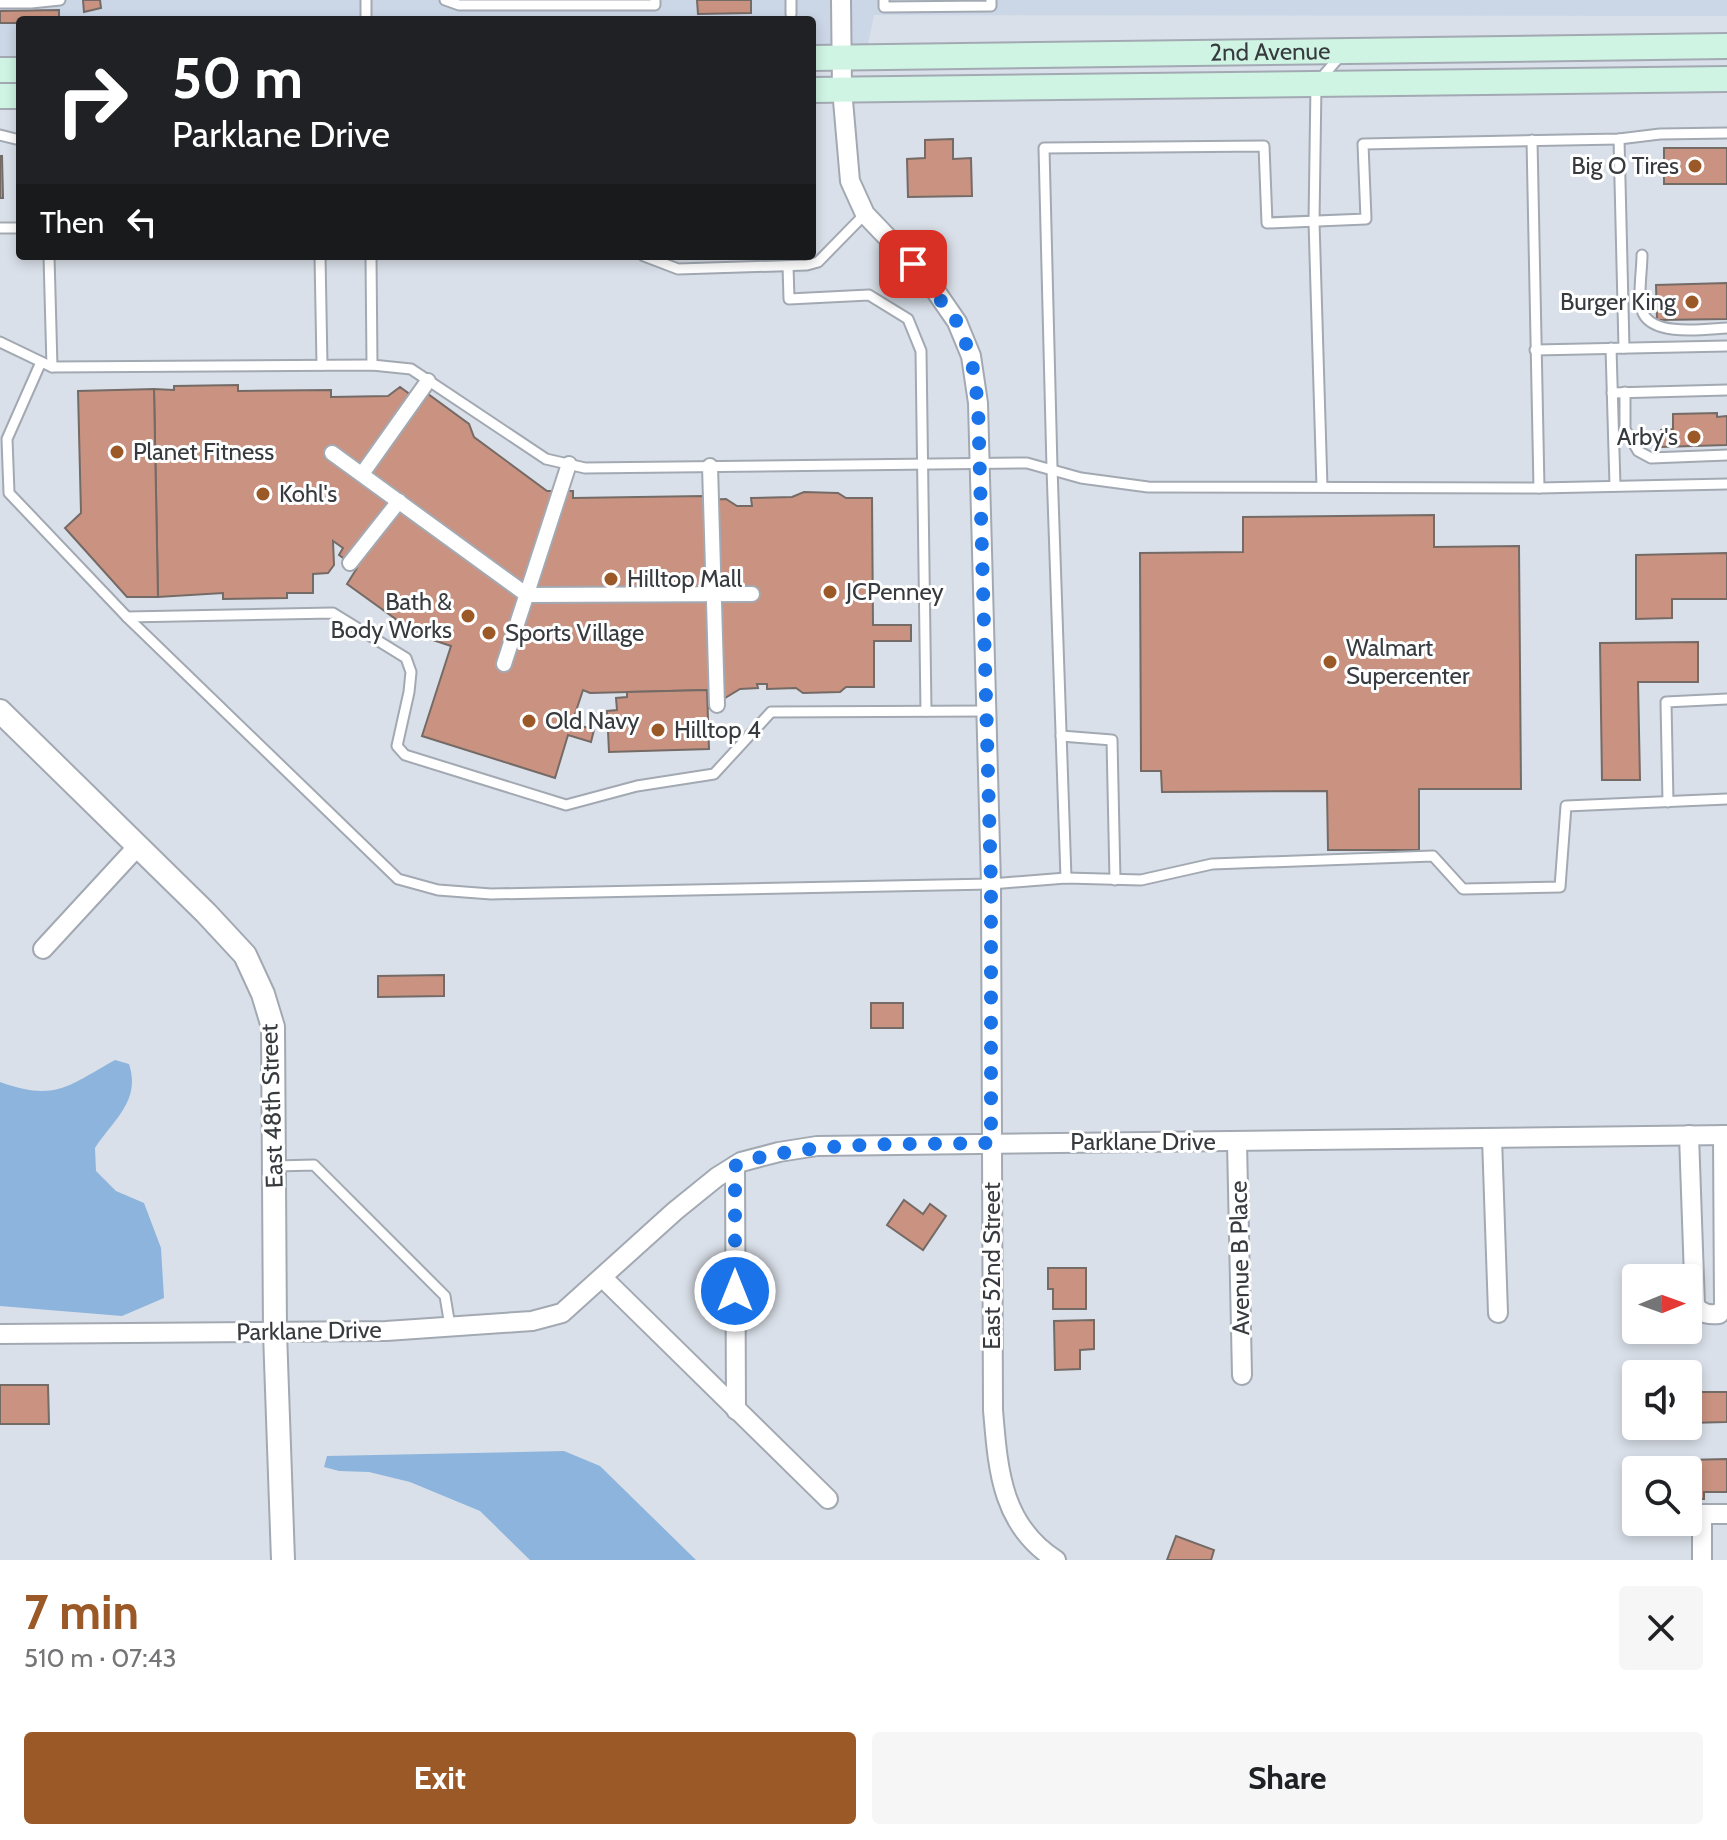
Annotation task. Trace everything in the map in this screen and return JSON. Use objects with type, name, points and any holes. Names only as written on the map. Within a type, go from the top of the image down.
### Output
[{"type":"main road","name":"2nd Avenue","points":[[816,58],[1727,46]]},
{"type":"main road","name":"2nd Avenue","points":[[816,90],[1727,79]]},
{"type":"street","points":[[841,0],[842,89],[850,181],[865,214]]},
{"type":"street","name":"East 52nd Street","points":[[865,214],[928,280],[957,322],[971,356],[978,403],[991,884],[993,1410],[999,1477],[1024,1534],[1056,1560]]},
{"type":"street","points":[[362,474],[428,381]]},
{"type":"street","points":[[332,453],[527,595],[752,594]]},
{"type":"street","points":[[504,664],[569,464]]},
{"type":"street","points":[[710,466],[717,705]]},
{"type":"street","points":[[350,563],[399,501]]},
{"type":"street","name":"East 48th Street","points":[[0,711],[206,913],[245,955],[263,994],[273,1027],[275,1333],[283,1560]]},
{"type":"street","points":[[43,949],[137,847]]},
{"type":"street","points":[[1689,1135],[1695,1306],[1710,1315],[1719,1314],[1724,1307],[1725,1135]]},
{"type":"street","name":"Parklane Drive","points":[[0,1334],[386,1331],[532,1321],[562,1313],[675,1211],[735,1166],[779,1152],[817,1146],[1725,1135]]},
{"type":"street","points":[[1492,1138],[1498,1313]]},
{"type":"street","name":"Avenue B Place","points":[[1237,1142],[1242,1375]]},
{"type":"street","points":[[735,1166],[736,1410]]},
{"type":"street","points":[[603,1278],[828,1499]]},
{"type":"street","points":[[1702,1560],[1702,1514],[1727,1514]]},
{"type":"lane","points":[[0,3],[60,0]]},
{"type":"lane","points":[[445,0],[459,5],[530,2],[655,5],[655,0]]},
{"type":"lane","points":[[791,0],[791,14]]},
{"type":"lane","points":[[884,0],[884,7],[991,6],[991,0]]},
{"type":"lane","points":[[1322,487],[1314,222],[1316,84],[1344,51]]},
{"type":"lane","points":[[1066,878],[1044,148],[1264,146],[1267,223],[1314,222],[1366,219],[1363,144],[1619,139],[1660,134],[1727,133]]},
{"type":"lane","points":[[1619,139],[1624,348]]},
{"type":"lane","points":[[1532,140],[1539,488]]},
{"type":"lane","points":[[654,260],[678,269],[807,265],[818,262],[865,214]]},
{"type":"lane","points":[[1642,255],[1641,304],[1644,315],[1653,323],[1681,330],[1727,328]]},
{"type":"lane","points":[[49,260],[52,367]]},
{"type":"lane","points":[[320,260],[322,365]]},
{"type":"lane","points":[[371,260],[372,365]]},
{"type":"lane","points":[[734,260],[734,268]]},
{"type":"lane","points":[[788,266],[789,299],[869,295],[908,319],[921,351],[926,711]]},
{"type":"lane","points":[[0,342],[52,367],[372,365],[411,369],[546,459],[585,468],[1027,463],[1081,478],[1148,487],[1539,488],[1727,484]]},
{"type":"lane","points":[[1535,350],[1727,346]]},
{"type":"lane","points":[[1611,348],[1615,486]]},
{"type":"lane","points":[[41,362],[7,439],[9,493],[127,617],[398,879],[438,890],[491,894],[991,884],[1066,878],[1141,880],[1212,864],[1433,856],[1463,889],[1560,887],[1566,806],[1727,799]]},
{"type":"lane","points":[[1612,393],[1727,390]]},
{"type":"lane","points":[[1625,392],[1625,429],[1638,451],[1651,458],[1727,455]]},
{"type":"lane","points":[[127,617],[333,613],[406,658],[411,672],[397,746],[405,755],[566,805],[637,786],[714,774],[771,712],[987,711]]},
{"type":"lane","points":[[1668,802],[1666,702],[1727,699]]},
{"type":"lane","points":[[1061,736],[1112,740],[1115,880]]},
{"type":"lane","points":[[276,1166],[314,1165],[445,1296],[450,1326]]},
{"type":"shaded area","points":[[0,0],[1727,0],[1727,16],[874,15],[868,44],[816,45],[816,16],[16,16],[16,56],[0,57]]},
{"type":"water","points":[[115,1060],[129,1064],[131,1089],[124,1109],[95,1148],[96,1171],[116,1191],[144,1203],[161,1248],[164,1298],[122,1316],[0,1306],[0,1082],[48,1091],[72,1084]]},
{"type":"water","points":[[564,1451],[600,1466],[696,1560],[530,1560],[480,1511],[410,1482],[369,1472],[324,1467],[327,1456]]},
{"type":"building","points":[[83,0],[100,0],[101,8],[84,12]]},
{"type":"building","points":[[697,0],[751,0],[751,13],[698,14]]},
{"type":"building","points":[[59,10],[59,16],[16,16],[16,23],[0,23],[0,11]]},
{"type":"building","points":[[953,139],[953,159],[971,158],[972,196],[908,197],[907,159],[925,158],[925,140]]},
{"type":"building","name":"Big O Tires","points":[[1664,148],[1727,148],[1727,184],[1664,184]]},
{"type":"building","points":[[2,156],[3,198],[0,198]]},
{"type":"building","name":"Burger King","points":[[1727,283],[1727,319],[1657,320],[1656,285]]},
{"type":"building","name":"Hilltop Mall","points":[[238,385],[238,391],[331,390],[331,397],[388,396],[400,387],[422,403],[428,394],[469,424],[474,437],[547,491],[573,491],[573,498],[703,496],[703,500],[726,499],[737,506],[752,506],[751,498],[792,497],[804,492],[872,498],[873,625],[911,625],[911,641],[874,641],[874,687],[803,693],[796,688],[767,689],[767,684],[757,684],[758,688],[740,689],[707,709],[707,690],[590,693],[583,690],[572,723],[594,730],[591,742],[568,735],[555,778],[422,736],[451,646],[418,635],[347,584],[357,568],[339,555],[343,548],[333,541],[334,565],[328,573],[313,574],[313,593],[287,593],[287,598],[223,599],[223,593],[158,597],[154,389]]},
{"type":"building","name":"Planet Fitness","points":[[154,389],[158,597],[127,597],[65,528],[81,513],[78,391]]},
{"type":"building","name":"Arby's","points":[[1717,413],[1717,417],[1727,416],[1727,445],[1661,447],[1661,430],[1673,429],[1673,414]]},
{"type":"building","name":"Walmart Supercenter","points":[[1434,515],[1434,547],[1519,546],[1521,789],[1419,789],[1419,850],[1328,850],[1327,791],[1162,792],[1161,771],[1141,771],[1140,553],[1243,552],[1243,517]]},
{"type":"building","points":[[1727,553],[1727,599],[1672,599],[1672,618],[1636,619],[1636,555]]},
{"type":"building","points":[[1698,642],[1698,682],[1638,682],[1640,780],[1602,780],[1600,643]]},
{"type":"building","name":"Hilltop 4","points":[[707,690],[709,749],[609,752],[607,711],[617,710],[616,698],[627,697],[627,692]]},
{"type":"building","points":[[444,975],[444,996],[378,997],[378,976]]},
{"type":"building","points":[[871,1003],[903,1003],[903,1028],[871,1028]]},
{"type":"building","points":[[904,1200],[923,1214],[930,1204],[946,1216],[923,1250],[887,1225]]},
{"type":"building","points":[[1048,1268],[1086,1268],[1086,1309],[1053,1309],[1053,1289],[1048,1289]]},
{"type":"building","points":[[1094,1320],[1094,1349],[1080,1350],[1080,1369],[1055,1370],[1054,1321]]},
{"type":"building","points":[[0,1385],[48,1385],[49,1424],[0,1424]]},
{"type":"building","points":[[1702,1392],[1727,1392],[1727,1422],[1702,1423]]},
{"type":"building","points":[[1727,1459],[1727,1492],[1704,1492],[1702,1499],[1702,1460]]},
{"type":"building","points":[[1176,1536],[1214,1550],[1211,1560],[1167,1560]]},
{"type":"place","name":"Big O Tires","points":[[1695,166]]},
{"type":"place","name":"Burger King","points":[[1692,302]]},
{"type":"place","name":"Arby's","points":[[1694,437]]},
{"type":"place","name":"Planet Fitness","points":[[117,452]]},
{"type":"place","name":"Kohl's","points":[[263,494]]},
{"type":"place","name":"Hilltop Mall","points":[[611,579]]},
{"type":"place","name":"JCPenney","points":[[830,592]]},
{"type":"place","name":"Bath & Body Works","points":[[468,616]]},
{"type":"place","name":"Sports Village","points":[[489,633]]},
{"type":"place","name":"Walmart Supercenter","points":[[1330,662]]},
{"type":"place","name":"Old Navy","points":[[529,721]]},
{"type":"place","name":"Hilltop 4","points":[[658,730]]},
{"type":"route","points":[[735,1291],[735,1166],[741,1162],[817,1146],[991,1143],[991,884],[978,403],[971,356],[957,322],[913,264]]}]
